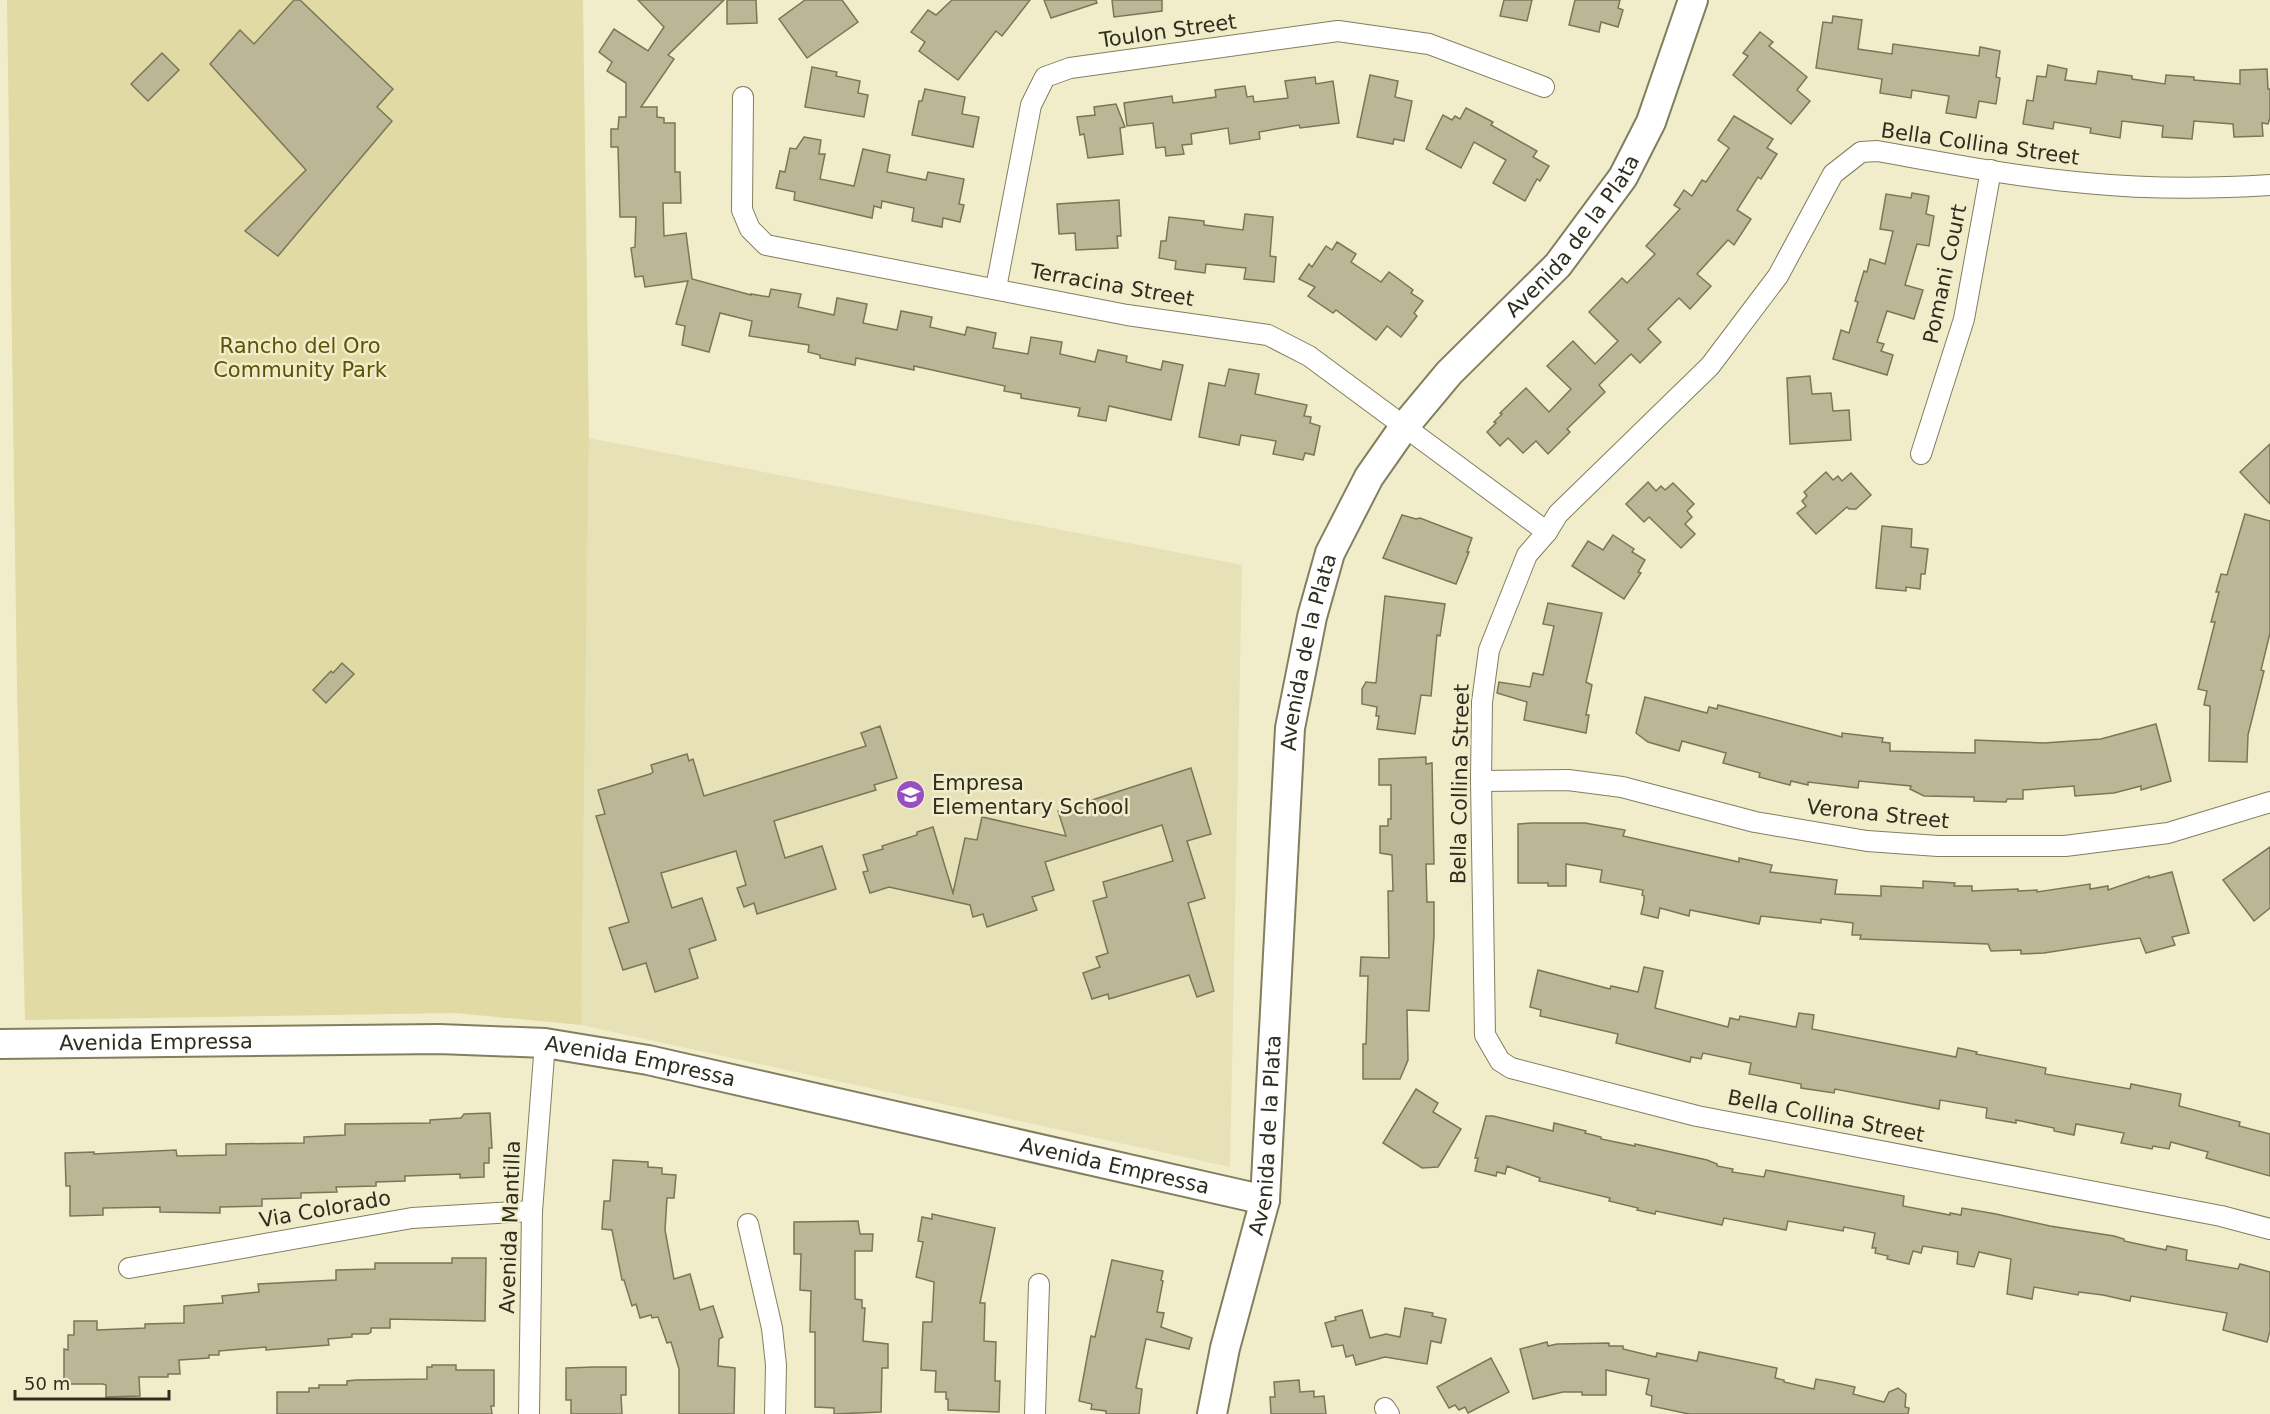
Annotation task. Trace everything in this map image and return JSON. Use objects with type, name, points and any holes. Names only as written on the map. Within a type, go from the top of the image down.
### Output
[{"type":"street","name":"Avenida de la Plata","points":[[1212,1414],[1225,1348],[1265,1200],[1290,728],[1312,617],[1330,553],[1369,477],[1404,427],[1449,373],[1558,265],[1623,177],[1651,123],[1693,0]]},
{"type":"street","name":"Toulon Street","points":[[996,288],[1031,105],[1045,77],[1070,68],[1338,31],[1428,44],[1544,87]]},
{"type":"street","name":"Terracina Street","points":[[742,97],[742,210],[750,229],[766,245],[1127,315],[1268,335],[1309,356],[1546,532]]},
{"type":"street","name":"Bella Collina Street","points":[[2270,185],[2214,189],[2097,184],[1991,171],[1877,151],[1861,152],[1833,174],[1778,276],[1710,366],[1558,514],[1527,555],[1489,650],[1482,702],[1481,781],[1485,1035],[1500,1060],[1511,1068],[1697,1116],[2221,1216],[2270,1229]]},
{"type":"street","name":"Pomani Court","points":[[1921,454],[1964,319],[1991,171]]},
{"type":"street","name":"Verona Street","points":[[1481,781],[1568,780],[1622,787],[1755,822],[1867,841],[1938,846],[2065,846],[2169,833],[2270,802]]},
{"type":"street","name":"Avenida Empressa","points":[[0,1044],[439,1039],[546,1043],[648,1060],[1265,1200]]},
{"type":"street","name":"Avenida Mantilla","points":[[528,1414],[532,1211],[546,1043]]},
{"type":"street","name":"Via Colorado","points":[[129,1268],[412,1218],[532,1211]]},
{"type":"street","points":[[748,1224],[772,1328],[776,1365],[776,1414]]},
{"type":"street","points":[[1035,1414],[1039,1284]]},
{"type":"shaded area","name":"Empresa Elementary School","points":[[589,438],[1242,565],[1230,1167],[581,1025]]},
{"type":"green space","name":"Rancho del Oro Community Park","points":[[7,0],[583,0],[589,438],[581,1025],[455,1013],[25,1020],[17,686]]},
{"type":"building","points":[[294,0],[300,0],[393,89],[377,107],[392,121],[278,256],[245,231],[306,170],[210,64],[240,30],[254,44]]},
{"type":"building","points":[[638,0],[724,0],[668,55],[674,59],[641,107],[657,107],[657,117],[664,118],[664,123],[675,123],[675,172],[680,172],[681,203],[663,203],[664,236],[686,233],[692,279],[751,295],[769,297],[771,289],[801,294],[798,307],[834,315],[837,298],[867,304],[863,323],[897,330],[901,311],[932,317],[930,327],[965,335],[967,327],[996,333],[993,348],[1028,354],[1031,337],[1062,342],[1060,354],[1095,362],[1098,350],[1127,356],[1126,362],[1161,370],[1163,361],[1183,365],[1171,420],[1109,406],[1106,421],[1078,416],[1080,408],[1021,398],[1021,394],[1004,391],[1005,386],[914,366],[914,370],[856,358],[855,365],[820,358],[820,355],[808,352],[809,345],[749,336],[752,321],[720,313],[709,352],[682,345],[685,326],[676,324],[688,281],[645,287],[643,276],[635,277],[631,248],[635,247],[636,217],[620,217],[618,147],[611,147],[611,129],[618,129],[619,117],[626,117],[626,83],[607,71],[612,62],[599,52],[614,29],[648,51],[664,27]]},
{"type":"building","points":[[727,0],[756,0],[757,23],[727,24]]},
{"type":"building","points":[[805,0],[842,0],[858,22],[807,58],[779,19]]},
{"type":"building","points":[[952,0],[1030,0],[1002,36],[996,31],[958,80],[919,51],[925,42],[911,32],[928,10],[936,15]]},
{"type":"building","points":[[1044,0],[1096,0],[1097,3],[1051,18]]},
{"type":"building","points":[[1112,0],[1162,0],[1162,11],[1114,17]]},
{"type":"building","points":[[1504,0],[1532,0],[1527,21],[1500,16]]},
{"type":"building","points":[[1575,0],[1620,0],[1618,8],[1623,10],[1618,27],[1601,22],[1599,32],[1569,25]]},
{"type":"building","points":[[1833,16],[1862,20],[1858,49],[1892,54],[1893,44],[1979,56],[1980,47],[2000,51],[1996,77],[2000,78],[1996,104],[1979,101],[1976,118],[1946,113],[1949,96],[1912,90],[1911,98],[1880,93],[1882,79],[1816,68],[1823,22],[1832,23]]},
{"type":"building","points":[[1760,32],[1773,42],[1769,46],[1807,77],[1797,90],[1810,101],[1791,124],[1733,75],[1748,56],[1743,53]]},
{"type":"building","points":[[162,53],[179,70],[148,101],[131,84]]},
{"type":"building","points":[[2048,65],[2067,69],[2065,80],[2096,84],[2098,71],[2165,84],[2166,75],[2240,84],[2240,70],[2267,69],[2270,118],[2268,124],[2262,123],[2263,136],[2234,137],[2233,124],[2194,121],[2192,139],[2162,137],[2163,126],[2122,121],[2120,138],[2090,133],[2091,128],[2054,122],[2053,129],[2023,124],[2027,100],[2033,101],[2037,76],[2046,77]]},
{"type":"building","points":[[812,67],[837,72],[836,76],[860,81],[858,93],[868,95],[864,117],[805,107]]},
{"type":"building","points":[[1370,75],[1398,81],[1395,97],[1412,101],[1404,141],[1394,139],[1393,144],[1357,137]]},
{"type":"building","points":[[1315,77],[1316,84],[1333,81],[1339,123],[1300,128],[1299,125],[1259,132],[1260,139],[1230,144],[1228,128],[1191,134],[1192,144],[1182,145],[1184,154],[1166,156],[1165,147],[1156,148],[1153,123],[1127,126],[1124,103],[1172,96],[1173,103],[1216,97],[1215,90],[1245,86],[1247,97],[1253,96],[1254,102],[1288,98],[1285,81]]},
{"type":"building","points":[[925,89],[965,97],[962,114],[979,117],[973,147],[912,135],[919,101],[922,101]]},
{"type":"building","points":[[1116,104],[1125,127],[1120,128],[1123,154],[1088,158],[1084,134],[1080,135],[1077,117],[1095,115],[1094,107]]},
{"type":"building","points":[[1466,108],[1493,122],[1491,125],[1537,151],[1533,157],[1549,166],[1540,181],[1537,179],[1525,201],[1493,183],[1506,160],[1474,142],[1461,168],[1426,149],[1443,115],[1452,120],[1455,116],[1460,119]]},
{"type":"building","points":[[1734,116],[1773,139],[1767,148],[1777,154],[1761,179],[1758,177],[1737,210],[1751,219],[1734,245],[1728,240],[1697,274],[1711,286],[1690,309],[1679,298],[1648,329],[1661,342],[1640,363],[1631,354],[1599,385],[1605,392],[1567,429],[1570,432],[1548,454],[1536,441],[1523,453],[1508,438],[1500,446],[1487,432],[1496,423],[1494,422],[1502,414],[1500,413],[1526,388],[1549,412],[1571,389],[1547,366],[1573,341],[1595,364],[1618,341],[1589,312],[1622,278],[1627,283],[1655,254],[1646,246],[1680,209],[1674,205],[1684,190],[1692,196],[1702,180],[1706,182],[1729,148],[1718,140]]},
{"type":"building","points":[[804,137],[821,140],[819,154],[825,154],[820,179],[854,186],[863,149],[890,155],[887,172],[926,180],[928,172],[964,179],[959,204],[964,205],[960,222],[943,218],[942,227],[912,221],[914,208],[882,201],[881,208],[874,206],[872,218],[794,200],[795,192],[776,188],[780,171],[785,172],[790,148],[796,149]]},
{"type":"building","points":[[1912,193],[1929,196],[1926,214],[1934,216],[1929,246],[1917,244],[1905,285],[1923,290],[1914,319],[1887,311],[1877,342],[1884,344],[1881,351],[1893,355],[1887,375],[1833,359],[1841,330],[1849,333],[1858,302],[1855,301],[1870,259],[1885,264],[1893,231],[1880,229],[1886,194],[1911,198]]},
{"type":"building","points":[[1119,200],[1121,236],[1117,236],[1118,248],[1076,250],[1075,233],[1059,234],[1057,204]]},
{"type":"building","points":[[1245,214],[1273,217],[1270,256],[1276,257],[1274,282],[1244,279],[1246,268],[1206,264],[1205,273],[1175,269],[1176,261],[1159,258],[1161,241],[1166,241],[1169,217],[1204,221],[1204,225],[1243,230]]},
{"type":"building","points":[[1337,242],[1356,254],[1351,262],[1381,282],[1389,272],[1413,290],[1411,293],[1423,301],[1414,313],[1417,316],[1401,337],[1387,326],[1376,340],[1336,310],[1333,313],[1308,296],[1315,287],[1299,279],[1309,264],[1312,267],[1326,246],[1332,250]]},
{"type":"building","points":[[1229,369],[1259,374],[1255,394],[1307,405],[1304,416],[1311,417],[1310,423],[1320,426],[1314,455],[1305,453],[1303,460],[1273,454],[1276,441],[1241,435],[1239,445],[1199,437],[1209,383],[1225,386]]},
{"type":"building","points":[[1810,376],[1812,394],[1831,393],[1833,411],[1849,410],[1851,440],[1790,444],[1787,378]]},
{"type":"building","points":[[2270,444],[2270,504],[2240,472]]},
{"type":"building","points":[[1826,472],[1833,480],[1838,476],[1842,481],[1851,473],[1871,495],[1856,509],[1847,507],[1816,534],[1797,513],[1806,506],[1802,501],[1807,496],[1804,492]]},
{"type":"building","points":[[1648,482],[1656,491],[1661,486],[1665,490],[1673,483],[1694,504],[1687,511],[1692,517],[1685,524],[1695,534],[1681,548],[1649,517],[1644,522],[1626,504]]},
{"type":"building","points":[[2245,514],[2270,521],[2270,633],[2261,670],[2264,671],[2248,735],[2247,762],[2209,761],[2210,706],[2204,705],[2207,691],[2198,689],[2215,622],[2211,622],[2219,592],[2216,592],[2221,574],[2227,575]]},
{"type":"building","points":[[1402,515],[1420,518],[1472,538],[1456,584],[1383,558]]},
{"type":"building","points":[[1882,526],[1912,529],[1911,547],[1928,549],[1925,574],[1921,574],[1920,589],[1906,587],[1906,591],[1876,588]]},
{"type":"building","points":[[1613,535],[1634,549],[1632,552],[1645,560],[1638,572],[1641,573],[1624,599],[1572,566],[1588,541],[1603,550]]},
{"type":"building","points":[[1385,596],[1445,604],[1440,636],[1437,635],[1431,696],[1421,695],[1415,734],[1377,729],[1379,716],[1376,716],[1377,707],[1362,704],[1362,689],[1366,682],[1376,683]]},
{"type":"building","points":[[1548,603],[1602,613],[1586,682],[1592,685],[1586,715],[1589,715],[1586,733],[1524,720],[1527,702],[1497,693],[1499,682],[1530,687],[1533,673],[1543,675],[1554,626],[1543,624]]},
{"type":"building","points":[[342,663],[354,674],[326,703],[313,690]]},
{"type":"building","points":[[1645,697],[1707,713],[1709,707],[1717,709],[1718,705],[1842,737],[1842,733],[1883,738],[1882,742],[1890,743],[1890,751],[1975,753],[1975,740],[2044,743],[2101,739],[2156,724],[2171,781],[2141,790],[2141,786],[2114,793],[2075,796],[2074,786],[2023,790],[2023,799],[2007,799],[2006,802],[1974,801],[1974,797],[1924,796],[1910,789],[1911,786],[1859,781],[1858,788],[1808,782],[1808,785],[1791,781],[1790,785],[1759,777],[1760,773],[1723,763],[1726,753],[1682,741],[1679,751],[1648,742],[1636,733]]},
{"type":"building","points":[[880,726],[897,778],[874,785],[876,790],[774,821],[785,858],[822,846],[836,889],[757,914],[754,903],[744,907],[737,888],[746,885],[736,851],[661,873],[672,908],[702,898],[716,940],[689,949],[698,978],[655,992],[646,963],[623,970],[609,928],[629,922],[596,816],[605,814],[598,790],[650,774],[653,772],[651,765],[687,754],[689,761],[693,759],[704,796],[866,746],[861,733]]},
{"type":"building","points":[[1426,757],[1426,764],[1432,763],[1434,864],[1426,864],[1427,902],[1434,902],[1429,1011],[1407,1010],[1408,1060],[1400,1079],[1363,1079],[1368,976],[1360,976],[1361,957],[1389,958],[1388,891],[1393,891],[1392,855],[1380,853],[1380,826],[1388,826],[1388,819],[1391,819],[1391,785],[1379,785],[1379,759]]},
{"type":"building","points":[[1191,768],[1211,834],[1187,841],[1205,898],[1188,903],[1214,991],[1197,997],[1189,975],[1109,999],[1108,994],[1092,999],[1083,973],[1100,967],[1096,957],[1108,953],[1093,901],[1107,897],[1103,882],[1173,861],[1162,825],[1045,862],[1054,890],[1032,897],[1037,910],[987,927],[983,914],[973,917],[970,905],[889,887],[870,893],[863,872],[868,871],[863,855],[883,849],[882,846],[917,835],[917,832],[933,827],[953,893],[965,838],[977,840],[982,817],[1066,836],[1058,811]]},
{"type":"building","points":[[1585,823],[1625,830],[1623,836],[1739,862],[1739,858],[1772,865],[1770,872],[1837,880],[1835,894],[1881,896],[1881,886],[1923,888],[1923,881],[1955,883],[1954,886],[1972,886],[1972,891],[2018,889],[2018,891],[2037,890],[2037,892],[2090,884],[2090,889],[2108,886],[2108,890],[2149,876],[2149,878],[2172,872],[2189,933],[2172,937],[2175,945],[2146,953],[2140,938],[2044,953],[2021,954],[2021,950],[1991,951],[1988,944],[1860,939],[1861,935],[1852,935],[1853,923],[1821,919],[1821,923],[1761,916],[1759,924],[1690,910],[1689,916],[1660,908],[1658,918],[1641,914],[1644,901],[1643,890],[1600,882],[1602,870],[1566,864],[1566,886],[1548,886],[1548,883],[1518,883],[1518,824]]},
{"type":"building","points":[[2270,847],[2270,908],[2254,921],[2223,880]]},
{"type":"building","points":[[1644,967],[1663,971],[1655,1008],[1728,1027],[1730,1018],[1739,1020],[1740,1016],[1796,1027],[1799,1013],[1814,1015],[1812,1029],[1956,1057],[1958,1048],[1977,1052],[1976,1054],[2046,1068],[2045,1074],[2130,1089],[2131,1084],[2181,1094],[2179,1106],[2240,1122],[2239,1126],[2270,1134],[2270,1176],[2206,1158],[2208,1152],[2171,1142],[2169,1149],[2153,1146],[2152,1149],[2121,1143],[2124,1133],[2076,1124],[2074,1135],[2016,1120],[2016,1123],[1986,1118],[1987,1108],[1940,1100],[1939,1109],[1835,1089],[1834,1093],[1801,1088],[1801,1084],[1749,1074],[1751,1063],[1703,1053],[1701,1059],[1691,1057],[1690,1062],[1616,1043],[1618,1034],[1540,1016],[1541,1010],[1530,1007],[1538,970],[1610,989],[1611,986],[1638,992]]},
{"type":"building","points":[[1416,1089],[1438,1103],[1433,1112],[1461,1129],[1438,1167],[1422,1168],[1383,1143]]},
{"type":"building","points":[[490,1113],[492,1148],[489,1148],[489,1163],[484,1163],[484,1177],[460,1178],[460,1174],[405,1176],[405,1181],[376,1182],[376,1186],[336,1187],[337,1192],[301,1193],[301,1198],[262,1199],[262,1206],[220,1207],[220,1213],[160,1212],[160,1207],[103,1208],[103,1215],[70,1216],[70,1186],[66,1186],[65,1153],[176,1150],[177,1156],[226,1155],[226,1144],[304,1143],[304,1137],[345,1135],[345,1124],[430,1123],[430,1120],[461,1118],[464,1114]]},
{"type":"building","points":[[1486,1116],[1553,1131],[1554,1123],[1586,1131],[1585,1133],[1601,1137],[1601,1139],[1707,1160],[1717,1166],[1733,1169],[1732,1172],[1764,1177],[1766,1170],[1904,1196],[1903,1206],[1950,1215],[1950,1213],[1961,1215],[1962,1208],[1996,1214],[2050,1226],[2114,1236],[2124,1241],[2166,1250],[2167,1246],[2187,1250],[2186,1260],[2238,1269],[2240,1264],[2270,1272],[2270,1331],[2267,1342],[2223,1330],[2227,1313],[2131,1296],[2130,1301],[2103,1295],[2079,1292],[2078,1295],[2034,1287],[2032,1299],[2007,1294],[2011,1259],[1979,1252],[1974,1267],[1957,1264],[1958,1252],[1923,1246],[1921,1253],[1913,1251],[1909,1264],[1887,1259],[1888,1256],[1875,1253],[1876,1248],[1872,1248],[1875,1233],[1844,1227],[1843,1231],[1788,1221],[1786,1230],[1724,1218],[1722,1225],[1656,1211],[1655,1214],[1637,1210],[1638,1208],[1609,1201],[1610,1198],[1539,1181],[1540,1178],[1507,1166],[1505,1174],[1497,1172],[1496,1176],[1475,1171],[1478,1158],[1475,1158]]},
{"type":"building","points":[[613,1160],[648,1162],[648,1167],[662,1168],[662,1174],[676,1175],[674,1198],[667,1198],[665,1230],[674,1279],[690,1274],[700,1310],[713,1306],[723,1337],[719,1339],[718,1366],[735,1368],[734,1414],[679,1414],[679,1369],[671,1342],[667,1343],[658,1317],[652,1318],[651,1315],[640,1318],[636,1304],[632,1306],[624,1280],[622,1280],[612,1230],[602,1229],[604,1201],[610,1201]]},
{"type":"building","points":[[932,1214],[995,1228],[980,1303],[985,1303],[984,1341],[996,1342],[995,1381],[1000,1381],[999,1412],[948,1410],[946,1392],[935,1392],[936,1371],[921,1370],[923,1322],[932,1322],[934,1282],[916,1277],[923,1242],[918,1241],[922,1217],[932,1219]]},
{"type":"building","points":[[858,1221],[860,1234],[873,1234],[872,1251],[855,1251],[855,1299],[862,1300],[862,1308],[865,1308],[863,1341],[888,1344],[888,1368],[882,1368],[881,1412],[834,1414],[834,1408],[815,1407],[815,1332],[810,1332],[811,1291],[800,1290],[801,1254],[794,1254],[794,1222]]},
{"type":"building","points":[[452,1258],[486,1258],[485,1321],[390,1319],[390,1328],[371,1328],[368,1334],[352,1334],[352,1337],[328,1339],[329,1345],[219,1351],[219,1355],[209,1355],[209,1358],[179,1360],[180,1374],[168,1374],[168,1377],[139,1377],[140,1396],[106,1397],[106,1385],[103,1384],[64,1384],[64,1349],[68,1350],[68,1335],[74,1335],[74,1321],[97,1321],[97,1330],[145,1328],[145,1324],[184,1323],[184,1306],[223,1303],[222,1296],[259,1292],[258,1284],[336,1280],[336,1270],[375,1269],[375,1263],[452,1263]]},
{"type":"building","points":[[1112,1260],[1163,1271],[1157,1312],[1164,1313],[1161,1327],[1192,1338],[1189,1349],[1146,1339],[1136,1388],[1142,1389],[1139,1414],[1106,1414],[1106,1411],[1091,1409],[1092,1404],[1079,1401],[1091,1336],[1095,1337]]},
{"type":"building","points":[[1405,1308],[1433,1313],[1432,1316],[1446,1319],[1441,1343],[1431,1341],[1427,1364],[1385,1357],[1356,1365],[1353,1355],[1346,1357],[1343,1345],[1332,1347],[1325,1323],[1336,1320],[1335,1317],[1362,1310],[1370,1338],[1386,1334],[1400,1337]]},
{"type":"building","points":[[1547,1342],[1548,1346],[1609,1343],[1609,1346],[1623,1346],[1623,1349],[1656,1357],[1657,1353],[1697,1361],[1699,1352],[1777,1368],[1775,1378],[1814,1389],[1816,1379],[1855,1387],[1853,1394],[1884,1402],[1889,1392],[1898,1388],[1906,1394],[1905,1407],[1909,1408],[1908,1414],[1689,1414],[1651,1406],[1652,1396],[1646,1394],[1649,1379],[1606,1370],[1606,1395],[1563,1392],[1533,1399],[1520,1349]]},
{"type":"building","points":[[1491,1358],[1509,1392],[1468,1413],[1465,1407],[1459,1410],[1455,1405],[1449,1408],[1437,1387]]},
{"type":"building","points":[[432,1365],[456,1365],[456,1370],[494,1370],[492,1414],[277,1414],[277,1392],[309,1392],[309,1388],[319,1388],[319,1385],[347,1385],[347,1381],[356,1380],[427,1379],[427,1367],[432,1367]]},
{"type":"building","points":[[626,1367],[626,1395],[621,1395],[622,1414],[571,1414],[571,1400],[566,1400],[566,1368]]},
{"type":"building","points":[[1299,1380],[1300,1392],[1314,1391],[1314,1397],[1324,1396],[1326,1414],[1271,1414],[1270,1397],[1275,1397],[1274,1382]]},
{"type":"place","name":"Empresa Elementary School","points":[[911,795]]}]
